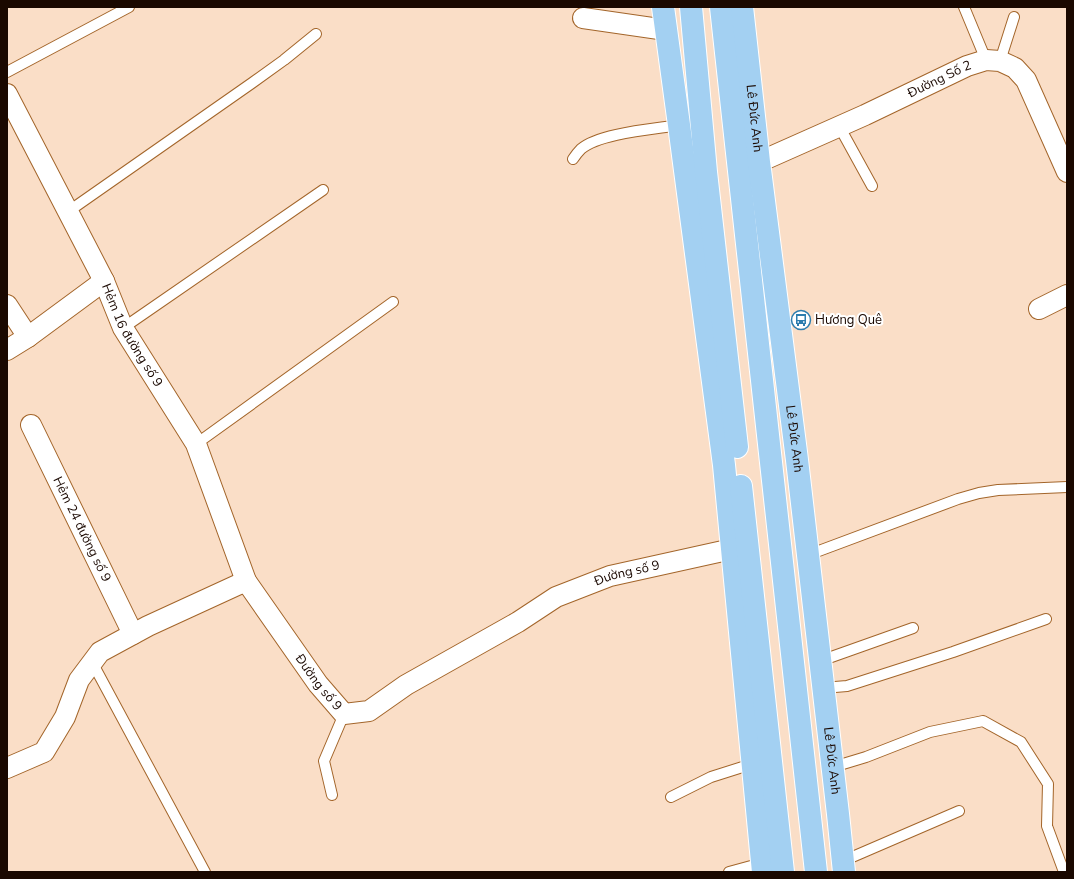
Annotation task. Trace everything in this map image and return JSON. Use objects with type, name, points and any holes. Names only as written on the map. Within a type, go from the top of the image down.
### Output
[{"type":"highway","points":[[663,7],[724,465],[763,868]]},
{"type":"highway","points":[[691,7],[707,180],[783,872]]},
{"type":"highway","name":"Lê Đức Anh","points":[[722,7],[749,164],[808,555],[833,767],[843,867]]},
{"type":"highway","name":"Lê Đức Anh","points":[[742,7],[749,164],[816,872]]},
{"type":"street","points":[[583,18],[666,30]]},
{"type":"street","points":[[993,61],[1016,68],[1026,80],[1067,172]]},
{"type":"street","name":"Đường Số 2","points":[[749,164],[839,126],[967,66],[993,61]]},
{"type":"street","name":"Hẻm 16 đường số 9","points":[[7,94],[104,281],[123,328],[196,444],[246,581]]},
{"type":"street","points":[[7,350],[28,337],[104,281]]},
{"type":"street","points":[[1038,309],[1067,295]]},
{"type":"street","points":[[7,305],[28,337]]},
{"type":"street","name":"Hẻm 24 đường số 9","points":[[31,425],[133,634]]},
{"type":"street","name":"Đường số 9","points":[[246,581],[318,684],[344,714],[369,711],[406,685],[518,622],[556,598],[610,576],[732,549]]},
{"type":"street","points":[[7,768],[44,752],[65,717],[79,680],[100,652],[148,626],[246,581]]},
{"type":"lane","points":[[7,72],[130,7]]},
{"type":"lane","points":[[964,7],[993,61]]},
{"type":"lane","points":[[993,61],[1014,17]]},
{"type":"lane","points":[[69,211],[284,60],[316,34]]},
{"type":"lane","points":[[573,159],[582,148],[601,138],[679,125]]},
{"type":"lane","points":[[839,126],[872,186]]},
{"type":"lane","points":[[123,328],[323,190]]},
{"type":"lane","points":[[196,444],[393,302]]},
{"type":"lane","points":[[808,555],[958,499],[979,493],[998,490],[1067,487]]},
{"type":"lane","points":[[823,688],[847,686],[952,652],[1046,619]]},
{"type":"lane","points":[[820,661],[913,628]]},
{"type":"lane","points":[[92,662],[205,872]]},
{"type":"lane","points":[[332,795],[324,761],[344,714]]},
{"type":"lane","points":[[833,767],[930,732],[983,721],[1021,742],[1048,784],[1047,826],[1064,872]]},
{"type":"lane","points":[[671,797],[711,777],[752,764]]},
{"type":"lane","points":[[843,867],[959,812]]},
{"type":"lane","points":[[728,872],[763,868]]},
{"type":"place","name":"Hương Quê","points":[[801,320]]}]
